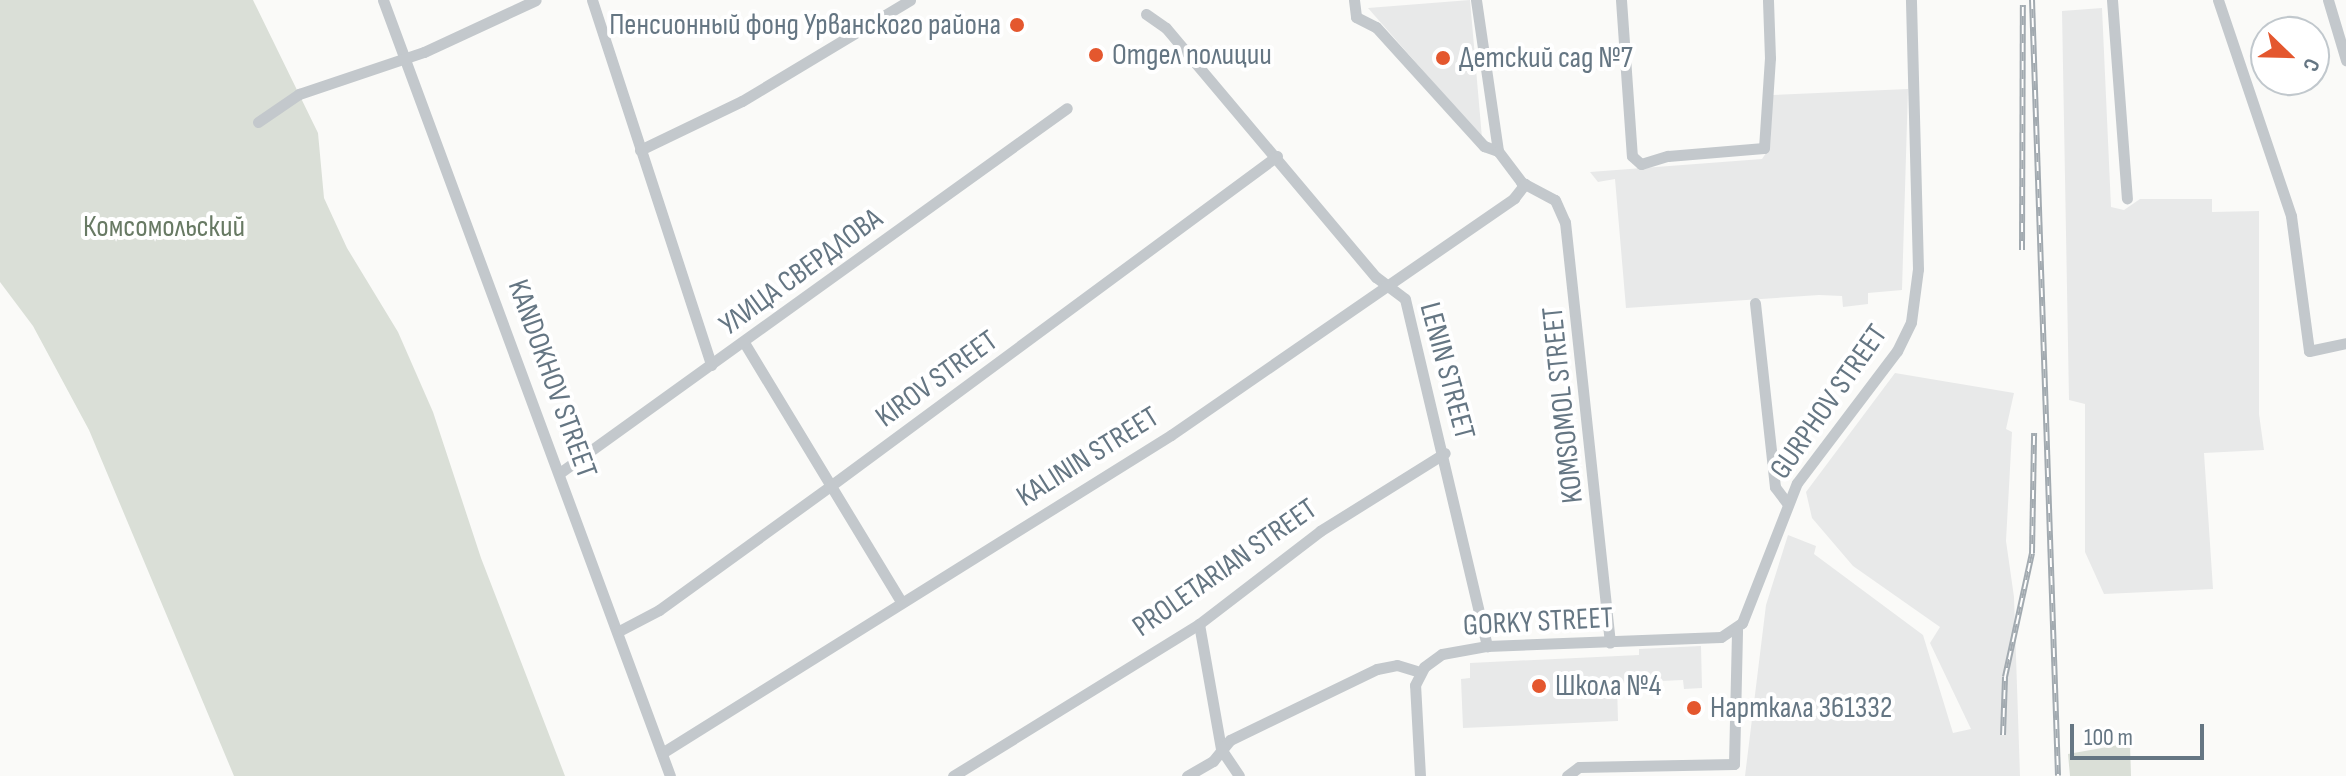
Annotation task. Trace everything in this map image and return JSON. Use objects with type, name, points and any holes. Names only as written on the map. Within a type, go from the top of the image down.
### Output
[{"type":"street","name":"KANDOKHOV STREET","points":[[383,0],[561,472],[670,776]]},
{"type":"street","points":[[258,122],[299,94],[460,37],[536,0]]},
{"type":"street","points":[[592,0],[711,365]]},
{"type":"street","points":[[640,150],[742,101],[910,0]]},
{"type":"street","name":"KOMSOMOL STREET","points":[[1354,0],[1356,17],[1376,27],[1484,146],[1498,151],[1525,184],[1550,195],[1565,222],[1610,643]]},
{"type":"street","points":[[1476,0],[1498,151]]},
{"type":"street","points":[[1621,0],[1633,152],[1636,161],[1648,164],[1668,156],[1764,148],[1768,0]]},
{"type":"street","name":"GURPHOV STREET","points":[[1737,630],[1802,476],[1897,351],[1913,311],[1918,176],[1911,0]]},
{"type":"street","points":[[2112,0],[2127,198]]},
{"type":"street","points":[[2218,0],[2291,216],[2309,351],[2346,343]]},
{"type":"street","points":[[2328,0],[2346,60]]},
{"type":"street","name":"LENIN STREET","points":[[1146,14],[1166,28],[1376,277],[1390,284],[1405,299],[1445,453],[1487,646]]},
{"type":"street","name":"УЛИЦА СВЕРДЛОВА","points":[[561,472],[745,344],[1067,108]]},
{"type":"street","name":"KIROV STREET","points":[[619,631],[659,610],[1277,156]]},
{"type":"street","name":"KALININ STREET","points":[[662,753],[1171,435],[1514,198],[1525,184]]},
{"type":"street","points":[[1755,303],[1770,456],[1777,495],[1788,504]]},
{"type":"street","points":[[745,344],[901,602]]},
{"type":"street","name":"PROLETARIAN STREET","points":[[953,776],[1199,624],[1320,531],[1445,453]]},
{"type":"street","points":[[1199,624],[1221,749],[1239,776]]},
{"type":"street","points":[[1567,776],[1579,767],[1734,764],[1737,630]]},
{"type":"street","name":"GORKY STREET","points":[[1420,672],[1455,648],[1721,637],[1737,630]]},
{"type":"street","points":[[1187,776],[1213,761],[1221,749],[1377,669],[1397,665],[1420,672],[1415,698],[1420,776]]},
{"type":"shaded area","name":"Детский сад №7","points":[[1470,0],[1482,138],[1368,8]]},
{"type":"shaded area","points":[[2102,8],[2111,207],[2124,210],[2140,199],[2212,199],[2212,212],[2259,211],[2259,414],[2264,450],[2204,453],[2213,589],[2104,594],[2085,552],[2085,404],[2069,400],[2062,11]]},
{"type":"shaded area","points":[[1908,89],[1902,290],[1868,293],[1868,304],[1843,307],[1842,296],[1819,295],[1626,308],[1615,179],[1598,182],[1590,172],[1762,159],[1770,147],[1772,95]]},
{"type":"shaded area","points":[[1895,373],[2014,393],[2006,429],[2012,432],[2006,541],[2014,597],[2020,776],[1745,776],[1766,605],[1788,535],[1816,546],[1814,554],[1923,635],[1953,733],[1971,729],[1930,643],[1940,627],[1853,566],[1812,518],[1806,492]]},
{"type":"shaded area","name":"Школа №4","points":[[1701,646],[1702,688],[1684,689],[1683,680],[1617,683],[1618,721],[1463,728],[1461,679],[1470,678],[1470,663],[1639,655],[1639,649]]},
{"type":"green space","name":"Комсомольский","points":[[0,0],[253,0],[318,133],[324,198],[347,248],[398,332],[433,412],[481,558],[565,776],[234,776],[89,430],[33,326],[0,282]]},
{"type":"green space","points":[[2130,743],[2131,776],[2070,776],[2068,754]]},
{"type":"railway","points":[[2032,0],[2058,776]]},
{"type":"railway","points":[[2022,250],[2023,5]]},
{"type":"railway","points":[[2003,735],[2005,677],[2032,553],[2034,433]]},
{"type":"place","name":"Пенсионный фонд Урванского района","points":[[1017,25]]},
{"type":"place","name":"Отдел полиции","points":[[1096,55]]},
{"type":"place","name":"Детский сад №7","points":[[1443,58]]},
{"type":"place","name":"Школа №4","points":[[1539,686]]},
{"type":"place","name":"Нарткала 361332","points":[[1694,708]]}]
